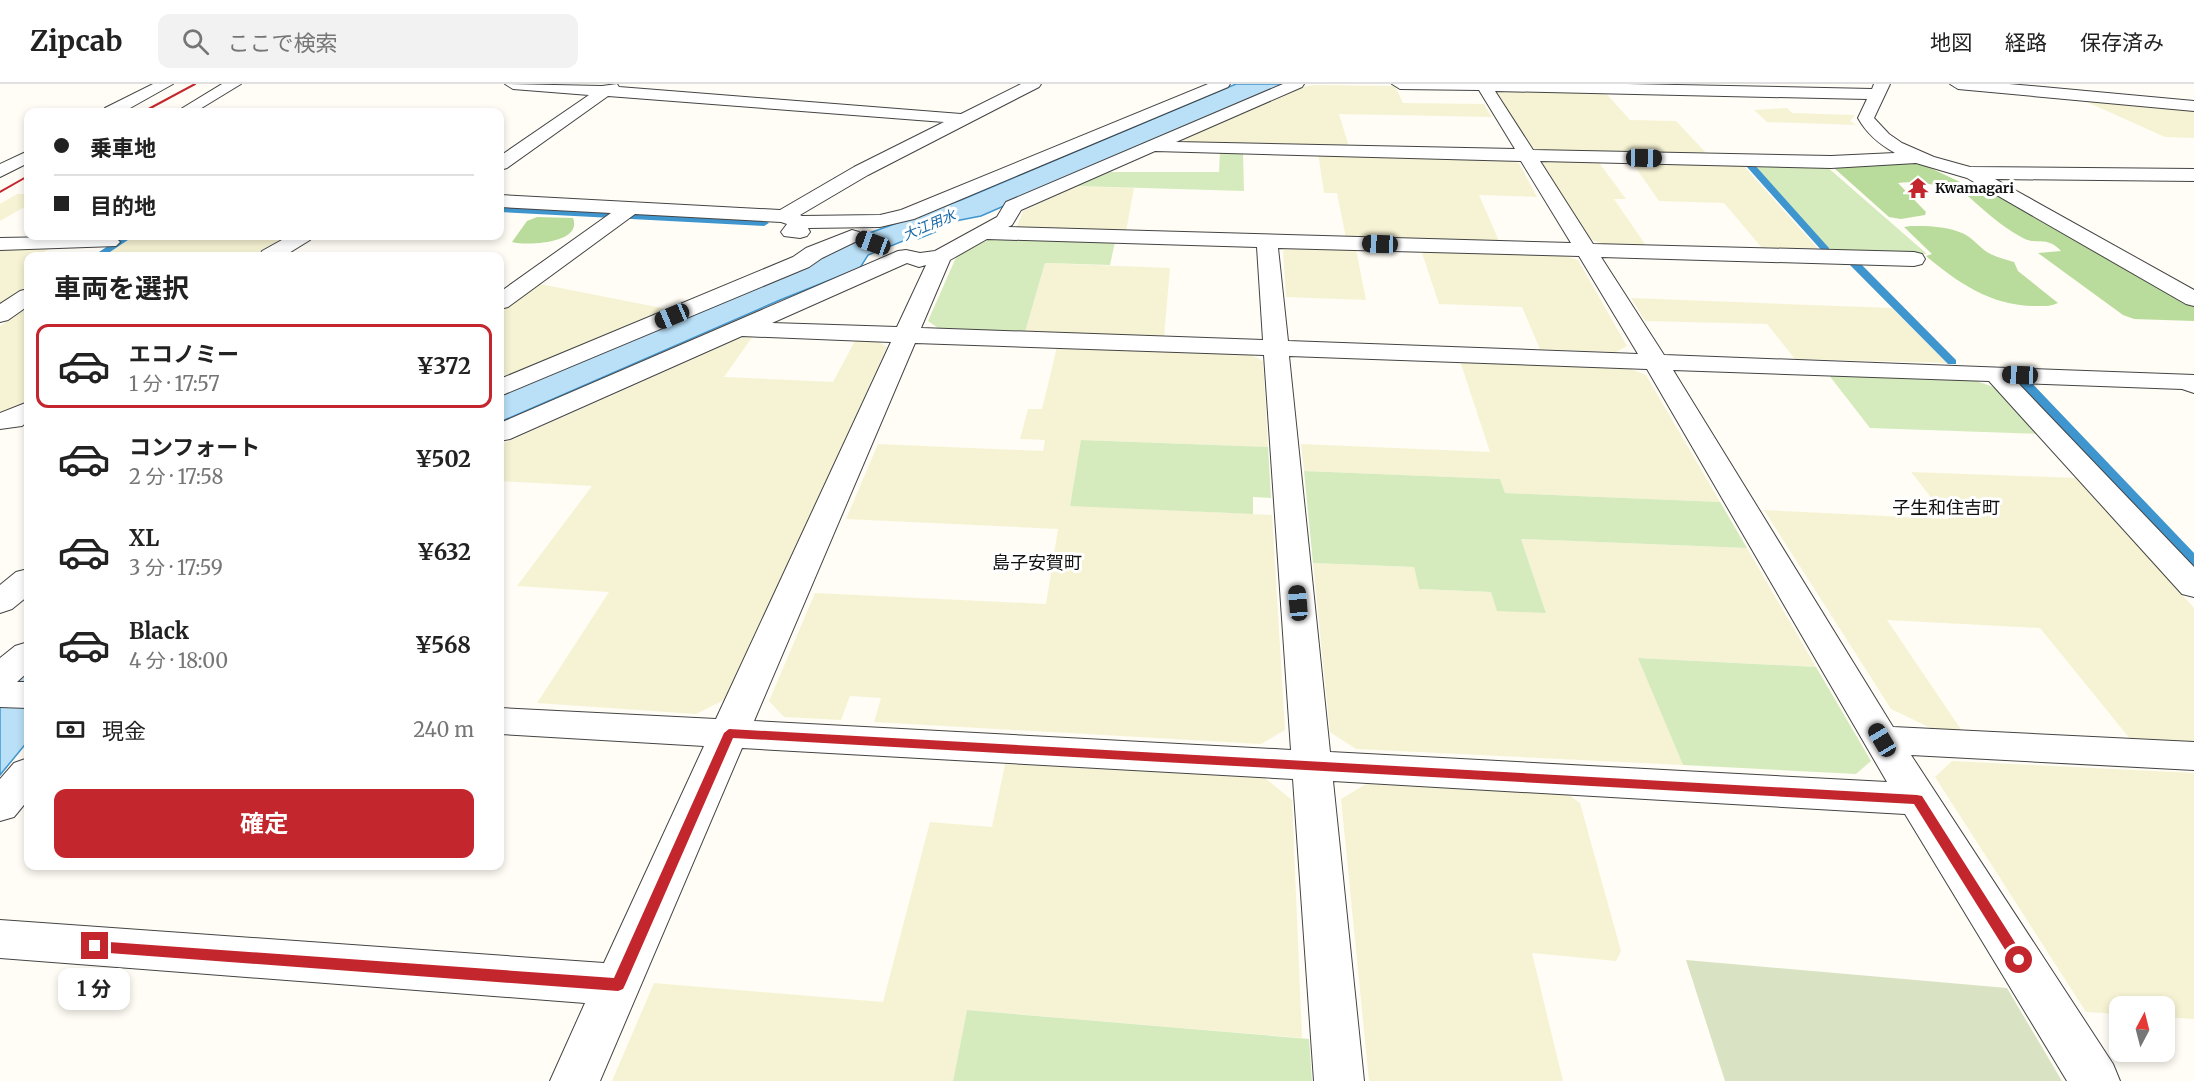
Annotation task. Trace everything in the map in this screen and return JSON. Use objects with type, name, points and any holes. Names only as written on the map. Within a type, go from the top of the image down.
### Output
[{"type":"street","points":[[118,108],[158,84]]},
{"type":"street","points":[[191,108],[233,84]]},
{"type":"street","points":[[513,84],[610,87],[964,119]]},
{"type":"street","points":[[792,219],[861,171],[1033,84]]},
{"type":"street","points":[[504,201],[623,213],[880,222],[907,215],[1222,84]]},
{"type":"street","points":[[984,233],[1005,221],[1013,206],[1296,84]]},
{"type":"street","points":[[1400,84],[1879,89],[1866,118],[1868,125],[1885,139],[1919,157],[1947,168],[1970,173],[2194,175]]},
{"type":"street","points":[[1958,84],[2194,105]]},
{"type":"street","points":[[2142,84],[2194,105]]},
{"type":"street","points":[[1484,85],[1655,362],[1917,800],[2095,1081]]},
{"type":"street","points":[[504,161],[610,87]]},
{"type":"street","points":[[1149,146],[1831,162],[1919,157]]},
{"type":"street","points":[[0,171],[24,158]]},
{"type":"street","points":[[1970,173],[2194,299]]},
{"type":"street","points":[[504,299],[623,213]]},
{"type":"street","points":[[792,219],[791,232],[891,248]]},
{"type":"street","points":[[504,386],[801,262],[814,253],[891,248],[984,233],[1914,259]]},
{"type":"street","points":[[0,244],[91,240]]},
{"type":"street","points":[[94,252],[112,240]]},
{"type":"street","points":[[277,252],[296,240]]},
{"type":"street","points":[[1267,241],[1339,1081]]},
{"type":"street","points":[[504,431],[737,328],[891,248]]},
{"type":"street","points":[[575,1081],[906,335],[891,248]]},
{"type":"street","points":[[0,315],[24,299]]},
{"type":"street","points":[[737,328],[2188,381],[2194,386]]},
{"type":"street","points":[[1996,374],[2194,587]]},
{"type":"street","points":[[0,421],[12,420],[24,412]]},
{"type":"street","points":[[0,602],[24,582]]},
{"type":"street","points":[[0,677],[24,657]]},
{"type":"street","points":[[0,694],[24,695]]},
{"type":"street","points":[[504,721],[1917,800]]},
{"type":"street","points":[[1882,740],[2194,756]]},
{"type":"street","points":[[0,806],[24,778]]},
{"type":"street","points":[[0,939],[618,985]]},
{"type":"shaded area","points":[[1315,85],[1395,86],[1403,103],[1484,104],[1492,117],[1339,114],[1349,147],[1188,144],[1180,140],[1300,87]]},
{"type":"shaded area","points":[[1505,89],[1604,91],[1630,120],[1676,121],[1709,156],[1547,152],[1532,148],[1496,91]]},
{"type":"shaded area","points":[[2078,98],[2194,110],[2194,138],[2165,137]]},
{"type":"shaded area","points":[[1787,108],[1792,113],[1855,115],[1850,121],[1856,125],[1767,122],[1754,110]]},
{"type":"shaded area","points":[[1318,153],[1502,159],[1519,163],[1537,197],[1479,195],[1500,243],[1346,238],[1337,193],[1324,193]]},
{"type":"shaded area","points":[[1551,159],[1597,160],[1626,199],[1614,199],[1647,247],[1608,245],[1591,240],[1541,163]]},
{"type":"shaded area","points":[[1631,161],[1742,164],[1819,250],[1762,248],[1724,203],[1659,201]]},
{"type":"shaded area","points":[[1076,186],[1134,188],[1126,232],[1016,229],[1023,211]]},
{"type":"shaded area","points":[[17,194],[24,194],[24,207],[0,221],[0,204]]},
{"type":"shaded area","points":[[129,240],[288,240],[268,252],[110,252]]},
{"type":"shaded area","points":[[1293,246],[1356,249],[1366,300],[1286,297],[1283,251]]},
{"type":"shaded area","points":[[53,247],[44,252],[24,252],[24,294],[0,310],[0,248]]},
{"type":"shaded area","points":[[1421,250],[1563,255],[1578,260],[1627,346],[1616,352],[1540,349],[1522,307],[1439,304]]},
{"type":"shaded area","points":[[1045,263],[1170,268],[1164,337],[1025,332]]},
{"type":"shaded area","points":[[535,283],[677,311],[504,382],[504,306]]},
{"type":"shaded area","points":[[1631,298],[1892,308],[1947,363],[1795,359],[1767,324],[1645,321]]},
{"type":"shaded area","points":[[24,310],[24,406],[0,413],[0,326]]},
{"type":"shaded area","points":[[753,336],[724,377],[833,382],[856,339],[876,340],[887,347],[726,699],[696,714],[537,703],[609,592],[517,586],[592,486],[504,481],[504,443],[738,339]]},
{"type":"shaded area","points":[[1057,347],[1249,354],[1263,361],[1268,447],[1082,440],[1070,505],[1272,515],[1285,730],[1261,744],[874,722],[881,698],[850,696],[841,720],[784,717],[769,701],[815,593],[1046,604],[1058,529],[846,519],[878,444],[1043,451],[1045,440],[1020,439],[1028,409],[1042,409]]},
{"type":"shaded area","points":[[1460,361],[1626,367],[1646,375],[1720,502],[1505,493],[1500,479],[1304,471],[1301,444],[1490,452]]},
{"type":"shaded area","points":[[1911,472],[2077,478],[2194,608],[2194,744],[2131,740],[2040,628],[1887,620],[1962,731],[1933,729],[1891,709],[1764,510],[1948,519]]},
{"type":"shaded area","points":[[1521,539],[1747,548],[1816,667],[1639,658],[1683,765],[1356,749],[1330,732],[1313,563],[1414,567],[1419,589],[1492,592],[1546,613]]},
{"type":"shaded area","points":[[1952,761],[2194,773],[2194,1019],[2175,1018],[2175,996],[2109,996],[2109,1013],[2086,1012],[1935,777]]},
{"type":"shaded area","points":[[1005,764],[1265,778],[1292,800],[1302,1038],[967,1010],[953,1081],[612,1081],[654,983],[883,1002],[930,822],[992,827]]},
{"type":"shaded area","points":[[1366,784],[1569,795],[1580,803],[1621,951],[1616,961],[1532,953],[1563,1081],[1369,1081],[1341,799]]},
{"type":"green space","points":[[1220,152],[1243,152],[1244,191],[1076,186],[1110,172],[1219,172]]},
{"type":"green space","points":[[1906,163],[1924,165],[1960,182],[1950,186],[1913,182],[1898,183],[1926,212],[1925,215],[1901,219],[1889,217],[1834,168]]},
{"type":"green space","points":[[1751,164],[1826,166],[1927,254],[1831,251]]},
{"type":"green space","points":[[1988,186],[2194,306],[2194,321],[2134,319],[2123,315],[2038,253],[2061,251],[2056,246],[2051,243],[2028,240],[2015,233],[1963,192]]},
{"type":"green space","points":[[537,217],[573,218],[574,227],[570,233],[552,241],[529,244],[512,242],[527,221]]},
{"type":"green space","points":[[1904,227],[1943,228],[1966,235],[1990,254],[2014,262],[2018,271],[2058,303],[2046,306],[2019,305],[1976,291],[1950,275],[1926,256],[1932,254]]},
{"type":"green space","points":[[991,237],[1115,242],[1110,265],[1045,263],[1025,332],[938,328],[928,321],[958,253]]},
{"type":"green space","points":[[1828,374],[1970,379],[1994,387],[2038,434],[1870,428]]},
{"type":"green space","points":[[1081,440],[1268,447],[1271,498],[1253,497],[1253,514],[1070,506]]},
{"type":"green space","points":[[1304,471],[1500,479],[1505,493],[1720,502],[1747,548],[1521,539],[1546,613],[1497,611],[1491,592],[1419,589],[1414,567],[1313,563]]},
{"type":"green space","points":[[1638,658],[1816,667],[1871,761],[1856,774],[1683,765]]},
{"type":"green space","points":[[1686,960],[2007,988],[2062,1081],[1725,1081]]},
{"type":"green space","points":[[967,1010],[1309,1039],[1312,1081],[953,1081]]},
{"type":"water","name":"大江用水","points":[[1236,84],[1284,84],[981,216],[945,223],[931,229],[935,232],[918,239],[913,237],[868,255],[860,268],[780,300],[504,420],[504,392],[810,263],[861,236],[961,200]]},
{"type":"water","points":[[24,666],[24,746],[0,775],[0,687]]},
{"type":"waterway","points":[[1750,165],[1826,250]]},
{"type":"waterway","points":[[504,209],[764,223]]},
{"type":"waterway","points":[[104,252],[123,240]]},
{"type":"waterway","points":[[1854,263],[1952,362]]},
{"type":"waterway","points":[[2024,382],[2194,562]]},
{"type":"railway","points":[[150,108],[195,84]]},
{"type":"railway","points":[[0,192],[24,178]]},
{"type":"place","name":"Kwamagari","points":[[1918,188]]},
{"type":"district","name":"子生和住吉町","points":[[1946,507]]},
{"type":"district","name":"島子安賀町","points":[[1037,562]]},
{"type":"route","points":[[95,946],[618,985],[729,733],[1917,800],[2019,960]]}]
